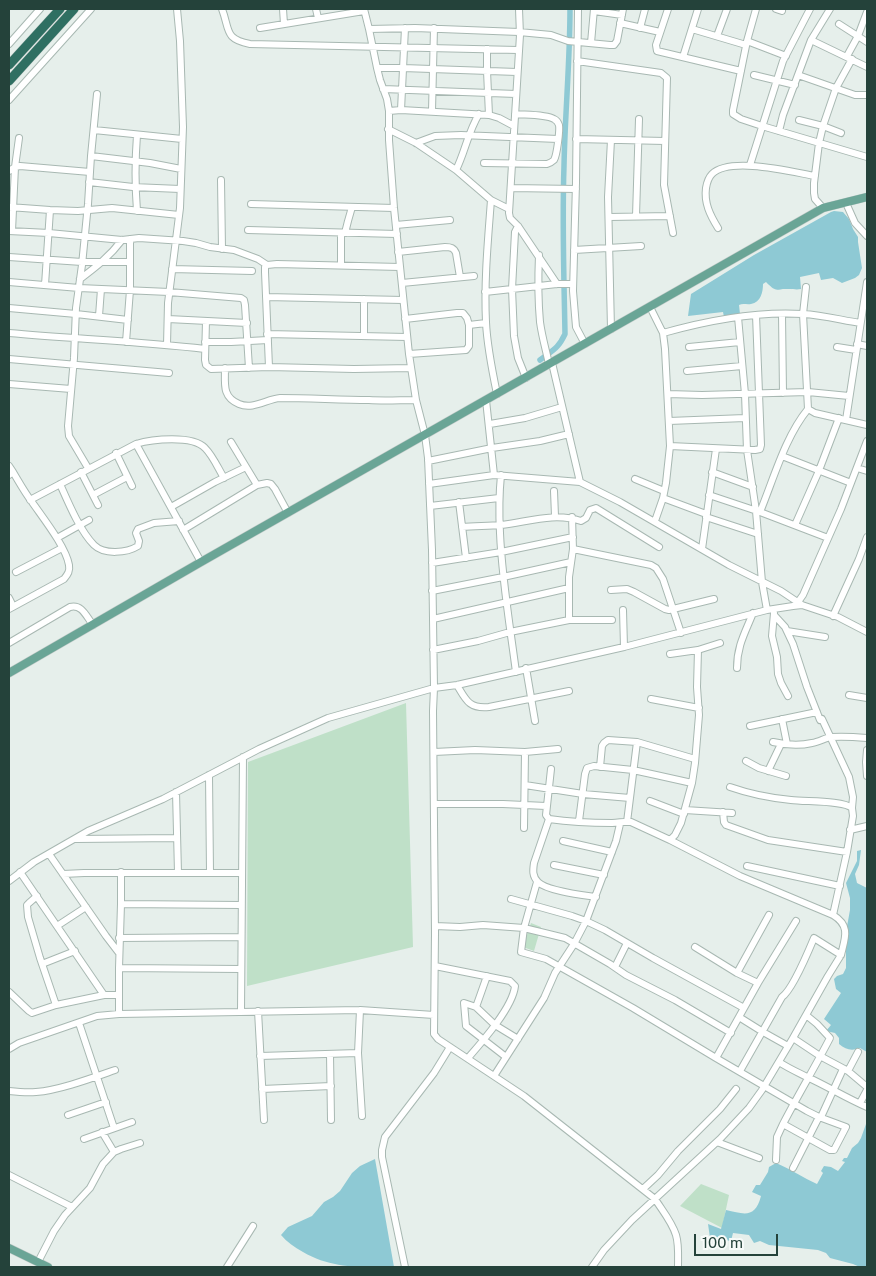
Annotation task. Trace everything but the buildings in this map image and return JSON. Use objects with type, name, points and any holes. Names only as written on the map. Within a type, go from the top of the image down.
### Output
[{"type":"highway","points":[[9,65],[60,9]]},
{"type":"highway","points":[[9,82],[74,9]]},
{"type":"main road","points":[[9,673],[526,378],[549,361],[585,344],[823,208],[867,198]]},
{"type":"main road","points":[[9,1248],[48,1267]]},
{"type":"street","points":[[9,44],[40,9]]},
{"type":"street","points":[[9,100],[91,9]]},
{"type":"street","points":[[167,345],[169,292],[178,215],[182,139],[180,41],[177,9]]},
{"type":"street","points":[[222,9],[233,38],[250,44],[518,50]]},
{"type":"street","points":[[283,9],[284,24]]},
{"type":"street","points":[[316,9],[318,18]]},
{"type":"street","points":[[519,9],[520,32],[514,114],[510,218],[518,226],[559,284]]},
{"type":"street","points":[[578,9],[574,41],[577,61],[576,190],[571,284],[576,327],[585,344]]},
{"type":"street","points":[[640,28],[645,9]]},
{"type":"street","points":[[668,9],[656,47],[657,51],[741,71]]},
{"type":"street","points":[[683,57],[698,9]]},
{"type":"street","points":[[717,36],[727,9]]},
{"type":"street","points":[[756,9],[732,110],[733,114],[741,119],[762,126],[867,157]]},
{"type":"street","points":[[750,165],[786,56],[810,9]]},
{"type":"street","points":[[779,130],[811,40],[830,9]]},
{"type":"street","points":[[260,28],[318,18],[344,11],[364,10],[377,68],[387,99],[396,234],[407,337],[416,400],[425,435],[428,461],[434,688],[434,1034],[438,1039],[524,1096],[656,1199],[676,1234],[678,1267]]},
{"type":"street","points":[[369,29],[434,28],[520,32],[551,35],[574,41],[591,43],[614,45],[617,41],[622,12],[594,10],[591,43]]},
{"type":"street","points":[[823,208],[815,199],[815,176],[819,143],[836,88],[867,10]]},
{"type":"street","points":[[620,23],[660,32]]},
{"type":"street","points":[[839,24],[867,42]]},
{"type":"street","points":[[401,110],[405,28]]},
{"type":"street","points":[[432,111],[434,28]]},
{"type":"street","points":[[692,29],[747,43],[786,56]]},
{"type":"street","points":[[811,40],[867,67]]},
{"type":"street","points":[[487,50],[486,71],[489,115]]},
{"type":"street","points":[[577,61],[661,73],[667,78],[664,184],[673,233]]},
{"type":"street","points":[[377,68],[517,72]]},
{"type":"street","points":[[754,75],[795,85]]},
{"type":"street","points":[[798,75],[855,95],[867,95]]},
{"type":"street","points":[[383,89],[516,94]]},
{"type":"street","points":[[88,468],[69,436],[68,422],[76,314],[97,94]]},
{"type":"street","points":[[389,111],[432,111],[489,115],[500,118],[514,126]]},
{"type":"street","points":[[456,170],[468,135],[479,114]]},
{"type":"street","points":[[484,163],[547,164],[555,159],[558,123],[553,118],[514,114]]},
{"type":"street","points":[[636,216],[639,119]]},
{"type":"street","points":[[799,120],[841,133]]},
{"type":"street","points":[[388,129],[416,143],[456,170],[491,200],[509,209]]},
{"type":"street","points":[[94,130],[182,139]]},
{"type":"street","points":[[137,211],[135,162],[138,135]]},
{"type":"street","points":[[416,143],[435,136],[468,135],[558,139]]},
{"type":"street","points":[[19,138],[12,169],[10,231],[122,240],[139,238],[175,240],[234,250],[247,254],[267,265],[400,267]]},
{"type":"street","points":[[576,140],[665,141]]},
{"type":"street","points":[[611,140],[609,217],[611,329]]},
{"type":"street","points":[[91,156],[181,169]]},
{"type":"street","points":[[718,228],[709,212],[705,195],[711,174],[722,168],[750,165],[815,176]]},
{"type":"street","points":[[12,169],[20,166],[90,172]]},
{"type":"street","points":[[222,180],[222,249]]},
{"type":"street","points":[[89,182],[180,189]]},
{"type":"street","points":[[511,188],[576,190]]},
{"type":"street","points":[[491,200],[486,323],[497,394]]},
{"type":"street","points":[[846,203],[855,223],[867,236]]},
{"type":"street","points":[[251,204],[394,208]]},
{"type":"street","points":[[11,207],[87,211],[112,208],[178,215]]},
{"type":"street","points":[[340,265],[343,233],[352,207]]},
{"type":"street","points":[[45,285],[50,210]]},
{"type":"street","points":[[609,217],[670,216]]},
{"type":"street","points":[[396,225],[450,220]]},
{"type":"street","points":[[518,226],[515,240],[512,289],[514,336],[518,358],[526,378]]},
{"type":"street","points":[[248,230],[396,234]]},
{"type":"street","points":[[126,342],[130,290],[130,239]]},
{"type":"street","points":[[80,279],[102,262],[122,240]]},
{"type":"street","points":[[574,250],[641,246]]},
{"type":"street","points":[[398,252],[445,247],[452,248],[456,253],[460,277]]},
{"type":"street","points":[[539,255],[540,322],[580,482]]},
{"type":"street","points":[[9,257],[82,262],[130,262]]},
{"type":"street","points":[[267,265],[265,272],[269,367]]},
{"type":"street","points":[[172,269],[252,271]]},
{"type":"street","points":[[402,283],[474,276]]},
{"type":"street","points":[[9,282],[241,298],[244,300],[245,305],[249,368]]},
{"type":"street","points":[[795,525],[842,419],[849,396],[857,347],[863,326],[867,282]]},
{"type":"street","points":[[486,292],[571,284]]},
{"type":"street","points":[[758,512],[799,420],[808,409],[802,314],[806,287]]},
{"type":"street","points":[[99,316],[101,289]]},
{"type":"street","points":[[266,297],[403,300]]},
{"type":"street","points":[[364,300],[364,336]]},
{"type":"street","points":[[650,307],[663,333],[670,446],[664,494],[655,521]]},
{"type":"street","points":[[9,308],[128,320]]},
{"type":"street","points":[[405,319],[457,312],[465,315],[469,325],[469,346],[466,350],[409,354]]},
{"type":"street","points":[[663,333],[699,323],[756,315],[782,314],[802,314],[863,326]]},
{"type":"street","points":[[782,314],[783,393]]},
{"type":"street","points":[[670,446],[758,450],[761,444],[756,315]]},
{"type":"street","points":[[738,317],[745,394],[746,450],[758,512],[762,582],[767,610]]},
{"type":"street","points":[[168,319],[247,323]]},
{"type":"street","points":[[206,321],[205,360],[208,368],[411,368]]},
{"type":"street","points":[[469,325],[486,323]]},
{"type":"street","points":[[9,333],[75,339],[205,346],[268,337],[407,337]]},
{"type":"street","points":[[689,347],[740,342]]},
{"type":"street","points":[[836,347],[867,346]]},
{"type":"street","points":[[9,359],[169,373]]},
{"type":"street","points":[[687,371],[742,366]]},
{"type":"street","points":[[225,368],[226,394],[231,400],[242,406],[255,405],[280,398],[416,400]]},
{"type":"street","points":[[9,384],[71,389]]},
{"type":"street","points":[[668,394],[808,392],[849,396]]},
{"type":"street","points":[[486,400],[492,448],[498,475],[501,552],[516,672]]},
{"type":"street","points":[[490,424],[525,418],[562,407]]},
{"type":"street","points":[[808,409],[815,413],[867,425]]},
{"type":"street","points":[[669,421],[745,418]]},
{"type":"street","points":[[428,461],[569,434]]},
{"type":"street","points":[[30,500],[136,444],[158,439],[176,439],[204,446],[224,478]]},
{"type":"street","points":[[800,604],[867,441]]},
{"type":"street","points":[[231,442],[257,485]]},
{"type":"street","points":[[136,444],[201,562]]},
{"type":"street","points":[[702,549],[716,449]]},
{"type":"street","points":[[116,454],[132,486]]},
{"type":"street","points":[[782,456],[851,483]]},
{"type":"street","points":[[9,466],[11,474],[57,538],[70,566],[69,573],[64,579],[11,607],[9,598]]},
{"type":"street","points":[[171,507],[246,467]]},
{"type":"street","points":[[857,468],[867,471]]},
{"type":"street","points":[[81,472],[98,505]]},
{"type":"street","points":[[712,472],[753,487]]},
{"type":"street","points":[[429,484],[498,475],[580,482],[655,521],[729,565],[781,591],[800,604],[833,616],[867,632]]},
{"type":"street","points":[[93,495],[127,477]]},
{"type":"street","points":[[635,479],[706,516],[758,534]]},
{"type":"street","points":[[183,530],[257,485],[267,483],[271,484],[275,489],[288,513]]},
{"type":"street","points":[[60,484],[79,525],[96,548],[115,552],[127,551],[138,546],[139,541],[136,531],[140,528],[154,523],[179,521]]},
{"type":"street","points":[[554,491],[555,516]]},
{"type":"street","points":[[709,495],[828,538]]},
{"type":"street","points":[[430,506],[499,498]]},
{"type":"street","points":[[459,502],[466,558]]},
{"type":"street","points":[[462,527],[500,525],[555,516],[572,517],[581,521],[584,520],[593,508],[599,509],[659,547]]},
{"type":"street","points":[[569,620],[569,588],[573,549],[572,517]]},
{"type":"street","points":[[57,538],[89,520]]},
{"type":"street","points":[[432,563],[501,552],[573,537]]},
{"type":"street","points":[[833,616],[860,559],[867,537]]},
{"type":"street","points":[[16,572],[62,548]]},
{"type":"street","points":[[573,549],[651,565],[656,568],[663,579],[681,633]]},
{"type":"street","points":[[432,591],[571,562]]},
{"type":"street","points":[[432,619],[569,588]]},
{"type":"street","points":[[611,590],[634,592],[665,609],[673,610],[714,599]]},
{"type":"street","points":[[9,881],[34,862],[88,831],[163,799],[243,758],[328,718],[434,688],[516,672],[526,668],[681,633],[753,613],[767,610],[774,612],[800,604]]},
{"type":"street","points":[[9,643],[74,606],[80,607],[93,625]]},
{"type":"street","points":[[623,610],[624,647]]},
{"type":"street","points":[[774,612],[793,644],[817,712],[849,777],[853,797],[852,816],[855,829],[847,852],[833,915]]},
{"type":"street","points":[[774,612],[772,636],[777,657],[778,674],[788,696]]},
{"type":"street","points":[[737,668],[737,654],[753,613]]},
{"type":"street","points":[[433,650],[569,620],[612,620]]},
{"type":"street","points":[[787,631],[825,637]]},
{"type":"street","points":[[670,654],[698,650],[720,643]]},
{"type":"street","points":[[670,840],[681,823],[692,783],[698,708],[698,650]]},
{"type":"street","points":[[526,668],[535,721]]},
{"type":"street","points":[[457,685],[465,698],[479,708],[569,691]]},
{"type":"street","points":[[849,695],[867,698]]},
{"type":"street","points":[[652,699],[698,708]]},
{"type":"street","points":[[750,726],[817,712]]},
{"type":"street","points":[[768,771],[784,744],[782,719]]},
{"type":"street","points":[[773,742],[802,745],[829,738],[867,738]]},
{"type":"street","points":[[600,767],[602,746],[606,740],[637,742],[695,759]]},
{"type":"street","points":[[494,1076],[544,998],[555,973],[586,921],[623,823],[630,798],[637,742]]},
{"type":"street","points":[[434,752],[558,750]]},
{"type":"street","points":[[867,750],[867,776]]},
{"type":"street","points":[[524,828],[525,752]]},
{"type":"street","points":[[241,1012],[243,758]]},
{"type":"street","points":[[746,761],[768,771],[786,776]]},
{"type":"street","points":[[580,822],[587,768],[594,766],[633,770],[692,783]]},
{"type":"street","points":[[551,769],[546,806],[546,815],[549,819],[534,863],[534,877],[543,886],[596,897]]},
{"type":"street","points":[[209,775],[210,872]]},
{"type":"street","points":[[525,785],[583,794],[630,798]]},
{"type":"street","points":[[730,787],[759,796],[840,804],[852,808]]},
{"type":"street","points":[[176,792],[178,872]]},
{"type":"street","points":[[650,801],[684,812],[732,813]]},
{"type":"street","points":[[435,804],[546,806]]},
{"type":"street","points":[[723,812],[724,822],[728,827],[768,840],[847,852]]},
{"type":"street","points":[[549,819],[580,822],[631,822],[740,876],[833,915],[842,922],[845,928],[841,955],[779,1062],[749,1108],[717,1142],[632,1220],[604,1250],[592,1267]]},
{"type":"street","points":[[855,829],[867,826]]},
{"type":"street","points":[[75,839],[177,838]]},
{"type":"street","points":[[563,841],[612,852]]},
{"type":"street","points":[[49,854],[119,953]]},
{"type":"street","points":[[554,865],[604,875]]},
{"type":"street","points":[[747,866],[840,886]]},
{"type":"street","points":[[20,872],[104,995]]},
{"type":"street","points":[[63,874],[121,872],[241,873]]},
{"type":"street","points":[[119,1014],[121,872]]},
{"type":"street","points":[[538,882],[524,928],[520,952],[546,958],[794,1103],[820,1117],[846,1127],[836,1148],[830,1150],[783,1124]]},
{"type":"street","points":[[37,896],[29,903],[27,913],[56,1005]]},
{"type":"street","points":[[511,899],[572,916],[606,930],[744,1008]]},
{"type":"street","points":[[121,904],[241,904]]},
{"type":"street","points":[[57,926],[86,906]]},
{"type":"street","points":[[737,973],[769,915]]},
{"type":"street","points":[[716,1058],[758,983],[796,921]]},
{"type":"street","points":[[435,926],[460,927],[483,925],[524,928],[565,938],[626,975],[675,1000],[731,1033]]},
{"type":"street","points":[[119,938],[241,937]]},
{"type":"street","points":[[740,1071],[782,997],[785,996],[814,938],[841,955]]},
{"type":"street","points":[[615,967],[626,943]]},
{"type":"street","points":[[695,947],[737,973],[758,983]]},
{"type":"street","points":[[42,964],[75,951]]},
{"type":"street","points":[[435,966],[510,981],[515,986],[512,998],[495,1025],[468,1058]]},
{"type":"street","points":[[119,968],[241,970]]},
{"type":"street","points":[[476,1007],[487,976]]},
{"type":"street","points":[[10,996],[32,1013],[56,1005],[104,995],[119,995]]},
{"type":"street","points":[[506,1057],[466,1026],[464,1003],[476,1007],[495,1025],[518,1039]]},
{"type":"street","points":[[9,1049],[18,1043],[97,1016],[119,1014],[360,1010],[434,1015]]},
{"type":"street","points":[[360,1010],[358,1053],[362,1116]]},
{"type":"street","points":[[258,1011],[264,1120]]},
{"type":"street","points":[[776,1160],[777,1136],[830,1038],[806,1015]]},
{"type":"street","points":[[739,1017],[788,1046]]},
{"type":"street","points":[[79,1023],[114,1128]]},
{"type":"street","points":[[793,1038],[846,1070],[867,1088],[860,1103]]},
{"type":"street","points":[[405,1267],[382,1156],[383,1142],[385,1136],[434,1073],[450,1047]]},
{"type":"street","points":[[793,1168],[834,1091],[858,1052]]},
{"type":"street","points":[[260,1056],[358,1053]]},
{"type":"street","points":[[330,1054],[331,1120]]},
{"type":"street","points":[[779,1062],[867,1107]]},
{"type":"street","points":[[9,1091],[35,1092],[50,1090],[115,1070]]},
{"type":"street","points":[[262,1089],[330,1086]]},
{"type":"street","points":[[643,1189],[658,1175],[678,1150],[720,1109],[736,1089]]},
{"type":"street","points":[[68,1115],[106,1102]]},
{"type":"street","points":[[84,1139],[132,1122]]},
{"type":"street","points":[[102,1132],[114,1152]]},
{"type":"street","points":[[717,1142],[759,1158]]},
{"type":"street","points":[[38,1262],[54,1231],[65,1215],[90,1188],[103,1164],[114,1152],[140,1143]]},
{"type":"street","points":[[9,1175],[72,1207]]},
{"type":"street","points":[[230,1266],[253,1226]]},
{"type":"green space","points":[[406,703],[413,947],[247,986],[248,762]]},
{"type":"green space","points":[[531,923],[541,927],[534,951],[523,947]]},
{"type":"green space","points":[[701,1184],[729,1195],[722,1228],[680,1206]]},
{"type":"water","points":[[834,211],[843,212],[849,219],[858,237],[862,268],[859,275],[855,278],[842,283],[833,278],[821,280],[819,273],[800,277],[801,289],[777,290],[766,282],[763,284],[762,293],[757,301],[751,304],[739,305],[740,314],[724,317],[723,312],[688,316],[691,294],[754,255]]},
{"type":"water","points":[[861,850],[859,865],[855,874],[857,883],[867,888],[867,1052],[860,1048],[847,1049],[839,1044],[839,1038],[835,1033],[826,1031],[831,1025],[824,1019],[841,993],[836,989],[834,979],[843,974],[846,968],[846,932],[850,898],[846,883],[857,861],[857,851]]},
{"type":"water","points":[[866,1124],[867,1267],[860,1267],[830,1258],[826,1253],[818,1250],[769,1245],[760,1241],[754,1243],[749,1235],[733,1233],[731,1241],[710,1238],[708,1224],[721,1229],[726,1210],[748,1213],[756,1208],[761,1196],[752,1192],[756,1185],[760,1185],[769,1167],[776,1163],[817,1184],[823,1173],[821,1171],[824,1166],[838,1171],[845,1162],[842,1161],[844,1158],[847,1158],[852,1148],[861,1138]]},
{"type":"water","points":[[375,1159],[394,1267],[347,1266],[325,1262],[300,1250],[281,1235],[288,1227],[312,1216],[324,1202],[340,1191],[352,1173],[360,1166]]},
{"type":"waterway","points":[[540,360],[557,346],[565,334],[563,187],[570,9]]}]
